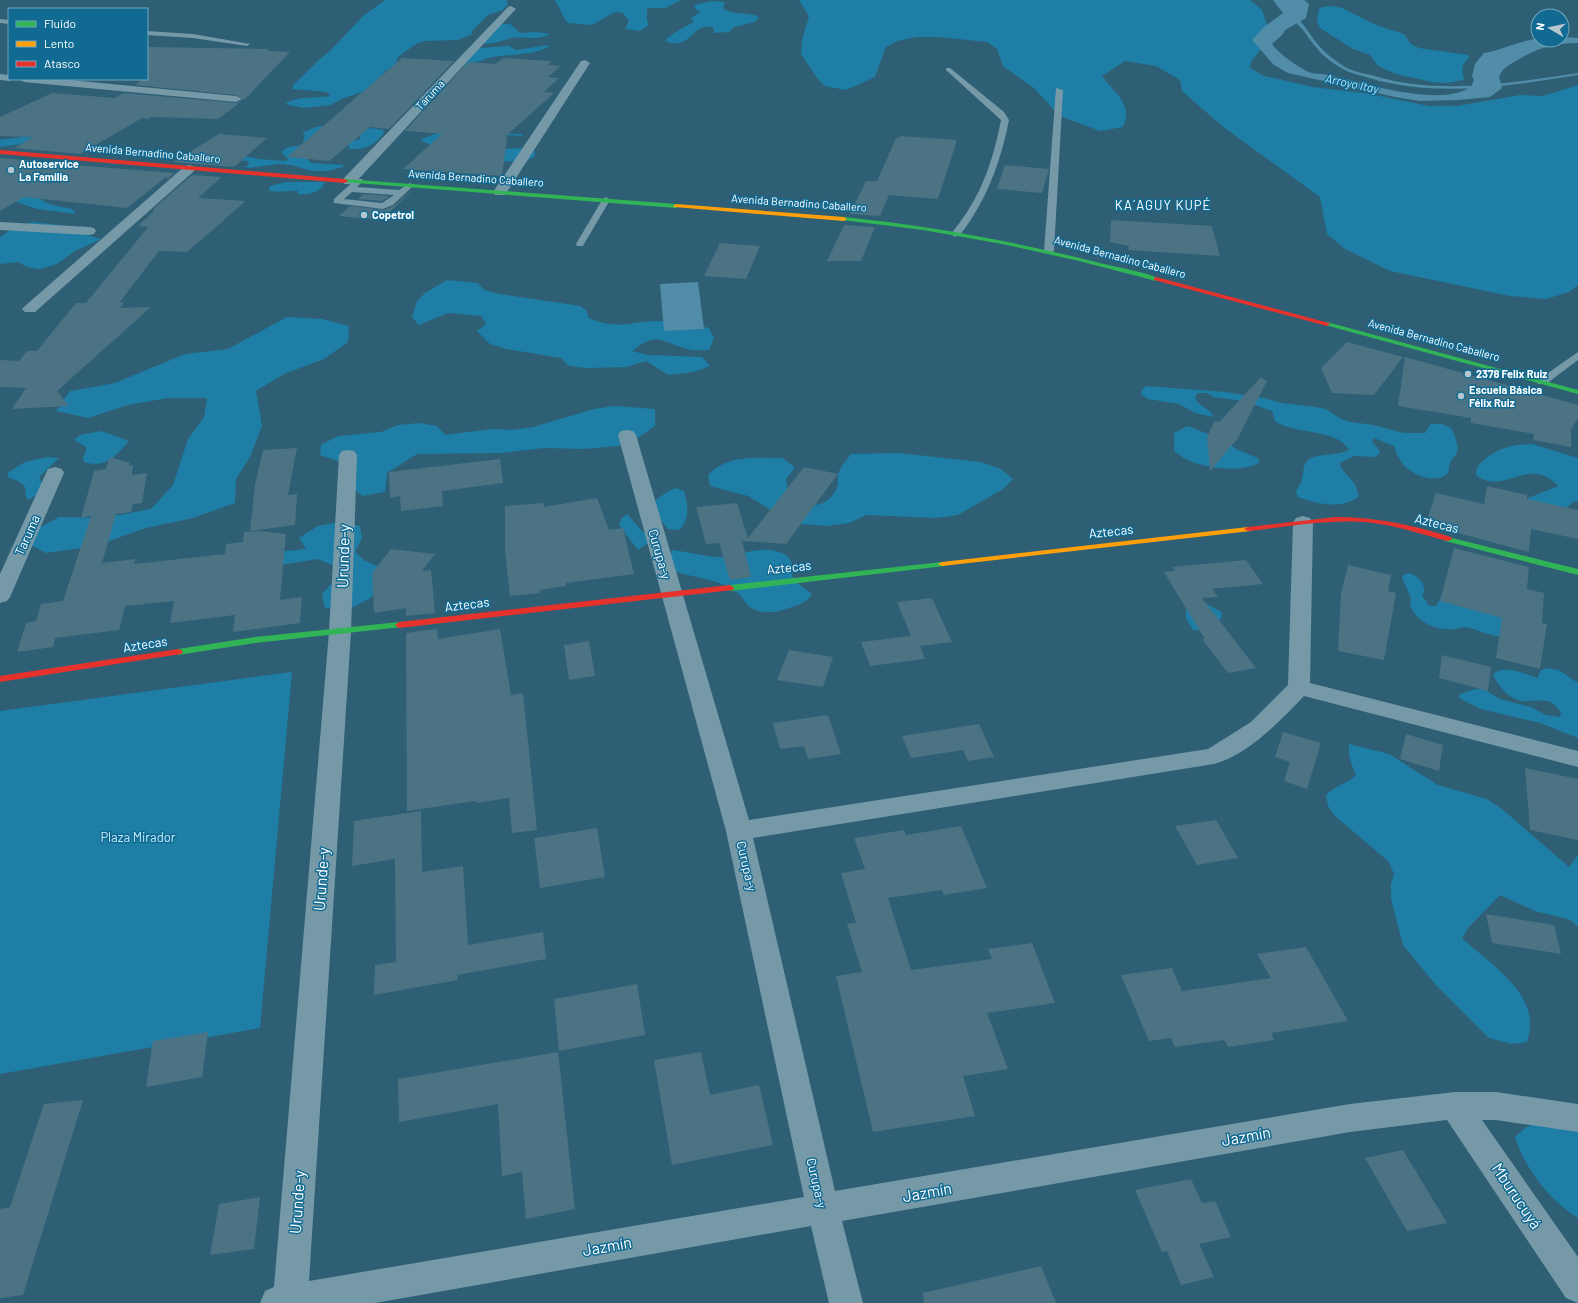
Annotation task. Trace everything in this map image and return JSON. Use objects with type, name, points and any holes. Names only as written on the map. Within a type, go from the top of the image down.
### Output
[{"type":"main road","name":"Avenida Bernadino Caballero","points":[[0,152],[353,184],[410,185],[883,222],[1049,251],[1439,353],[1578,392]]},
{"type":"main road","name":"Aztecas","points":[[0,680],[255,640],[340,632],[671,593],[1325,520],[1359,520],[1388,523],[1578,572]]},
{"type":"street","name":"Taruma","points":[[353,184],[511,9]]},
{"type":"street","points":[[500,192],[586,63]]},
{"type":"street","points":[[35,80],[236,99]]},
{"type":"street","points":[[30,309],[189,169]]},
{"type":"street","points":[[0,226],[89,231]]},
{"type":"street","name":"Curupa-y","points":[[627,435],[739,831],[823,1210],[846,1303]]},
{"type":"street","name":"Urunde-y","points":[[285,1302],[340,632],[348,455]]},
{"type":"street","name":"Taruma","points":[[0,597],[55,473]]},
{"type":"street","points":[[739,831],[1214,756],[1259,728],[1300,687],[1303,522]]},
{"type":"street","points":[[1300,687],[1578,759]]},
{"type":"street","name":"Jazmín","points":[[285,1302],[1350,1118],[1455,1106],[1496,1106],[1578,1118]]},
{"type":"street","name":"Mburucuyá","points":[[1455,1106],[1578,1286]]},
{"type":"lane","points":[[148,33],[193,36],[247,44]]},
{"type":"lane","points":[[948,69],[1001,114],[1005,120],[994,165],[967,222],[956,234]]},
{"type":"lane","points":[[1049,251],[1059,90]]},
{"type":"lane","points":[[401,193],[353,184],[337,201],[383,206],[390,203],[410,185]]},
{"type":"lane","points":[[580,244],[606,200]]},
{"type":"lane","points":[[1542,382],[1578,355]]},
{"type":"green space","points":[[385,0],[507,0],[508,4],[503,10],[488,15],[472,31],[472,34],[458,40],[424,41],[416,44],[398,57],[395,65],[384,72],[380,79],[365,91],[344,98],[330,105],[304,108],[285,104],[295,99],[330,96],[327,92],[293,89],[293,85],[331,50],[363,16]]},
{"type":"green space","points":[[554,0],[681,0],[665,8],[647,8],[647,20],[649,25],[640,31],[625,29],[629,21],[623,13],[618,12],[613,13],[592,25],[568,23]]},
{"type":"green space","points":[[799,0],[1250,0],[1262,10],[1271,36],[1251,62],[1250,68],[1264,76],[1313,87],[1370,94],[1429,106],[1457,106],[1520,95],[1543,96],[1578,85],[1578,285],[1569,292],[1546,299],[1510,296],[1390,271],[1345,249],[1327,234],[1320,197],[1222,126],[1182,91],[1180,80],[1156,66],[1125,61],[1102,76],[1121,99],[1126,112],[1126,119],[1123,127],[1100,131],[1060,116],[1034,88],[1003,66],[997,49],[987,42],[939,37],[917,37],[897,41],[886,47],[875,77],[846,90],[825,86],[817,78],[801,54],[802,40],[809,16]]},
{"type":"green space","points":[[712,1],[725,2],[723,8],[731,12],[750,14],[759,17],[755,22],[734,27],[729,32],[714,33],[714,28],[707,27],[701,28],[687,40],[681,42],[674,43],[665,41],[674,33],[694,22],[691,18],[701,12],[696,10],[694,5]]},
{"type":"green space","points":[[1331,6],[1342,8],[1376,25],[1404,34],[1411,44],[1419,48],[1468,55],[1469,58],[1462,68],[1464,80],[1446,83],[1432,82],[1396,74],[1378,66],[1370,55],[1353,49],[1320,28],[1317,21],[1319,9],[1322,7]]},
{"type":"green space","points":[[499,24],[510,24],[520,33],[536,32],[550,34],[541,37],[512,38],[493,43],[480,43]]},
{"type":"green space","points":[[509,46],[516,50],[550,46],[535,52],[497,56],[462,66],[479,48]]},
{"type":"green space","points":[[330,125],[303,154],[311,163],[344,165],[343,167],[328,171],[312,171],[291,165],[279,164],[249,168],[245,167],[249,164],[248,161],[222,159],[243,156],[285,161],[288,159],[281,152],[288,147],[302,145],[305,135],[302,133],[316,127]]},
{"type":"green space","points":[[372,128],[383,130],[384,133],[377,141],[365,148],[349,149],[348,141],[361,139],[359,134],[366,129]]},
{"type":"green space","points":[[438,133],[522,134],[523,136],[502,135],[502,149],[523,148],[535,151],[535,156],[526,160],[513,162],[497,161],[462,155],[422,141],[422,139]]},
{"type":"green space","points":[[36,135],[21,144],[0,147],[0,140]]},
{"type":"green space","points":[[286,182],[325,182],[317,191],[306,194],[298,194],[298,191],[274,192],[270,191],[269,189],[270,186]]},
{"type":"green space","points":[[33,191],[41,200],[55,206],[72,209],[76,214],[37,209],[8,199]]},
{"type":"green space","points":[[33,222],[75,227],[79,233],[101,239],[75,251],[57,264],[40,269],[27,267],[18,262],[0,264],[0,237],[15,227]]},
{"type":"green space","points":[[447,280],[478,283],[484,290],[500,294],[580,306],[586,310],[589,318],[607,324],[663,321],[709,328],[714,338],[709,350],[690,350],[665,341],[654,340],[648,341],[632,351],[648,355],[702,357],[710,366],[694,372],[668,375],[646,361],[627,367],[587,368],[569,366],[561,358],[506,349],[490,344],[477,331],[486,324],[481,316],[448,313],[419,325],[412,317],[417,301],[425,293]]},
{"type":"green space","points":[[287,317],[322,319],[349,326],[348,342],[324,359],[284,374],[256,391],[262,426],[250,457],[236,479],[235,503],[193,518],[146,528],[95,546],[46,553],[19,539],[59,517],[103,518],[151,509],[173,485],[188,439],[204,417],[207,398],[168,398],[128,405],[88,418],[56,411],[70,391],[115,383],[185,354],[228,349]]},
{"type":"green space","points":[[1146,386],[1225,392],[1263,398],[1282,403],[1326,409],[1341,419],[1404,433],[1425,433],[1431,424],[1442,424],[1451,428],[1457,443],[1457,452],[1450,462],[1447,474],[1436,478],[1423,477],[1411,471],[1402,463],[1394,446],[1374,438],[1372,442],[1378,448],[1380,453],[1375,457],[1354,456],[1340,463],[1341,468],[1355,484],[1359,496],[1345,503],[1329,504],[1313,502],[1298,497],[1296,491],[1303,477],[1305,463],[1310,458],[1349,450],[1343,443],[1335,438],[1325,435],[1283,425],[1275,421],[1272,411],[1244,401],[1214,397],[1207,393],[1197,393],[1195,398],[1197,401],[1214,417],[1195,413],[1179,404],[1148,399],[1141,394],[1142,390]]},
{"type":"green space","points":[[614,406],[655,409],[655,426],[627,445],[584,449],[544,448],[502,453],[417,454],[387,473],[385,492],[363,496],[350,487],[357,476],[352,466],[320,455],[321,445],[338,436],[381,432],[398,425],[419,423],[437,426],[445,435],[492,429],[513,430],[533,427],[594,409]]},
{"type":"green space","points":[[1188,426],[1223,440],[1238,450],[1258,458],[1259,463],[1239,468],[1214,467],[1202,465],[1181,456],[1174,450],[1174,433]]},
{"type":"green space","points":[[101,431],[129,441],[110,460],[98,464],[84,462],[83,457],[86,452],[86,447],[74,440],[80,435]]},
{"type":"green space","points":[[1532,444],[1578,458],[1578,501],[1573,502],[1563,511],[1532,511],[1528,498],[1558,486],[1548,477],[1537,474],[1527,474],[1496,482],[1486,480],[1476,475],[1477,468],[1480,464],[1501,449]]},
{"type":"green space","points":[[899,453],[981,462],[1001,469],[1013,479],[1003,489],[958,515],[936,518],[867,515],[849,523],[826,526],[800,524],[781,516],[748,496],[710,486],[708,475],[716,468],[734,460],[753,458],[783,458],[795,468],[786,479],[791,504],[817,505],[828,500],[833,495],[838,486],[840,470],[851,454]]},
{"type":"green space","points":[[48,457],[59,458],[39,477],[45,488],[39,494],[28,500],[25,495],[26,489],[23,485],[9,478],[7,473],[25,462]]},
{"type":"green space","points":[[675,488],[684,491],[687,507],[687,516],[680,530],[668,529],[654,510],[655,502]]},
{"type":"green space","points":[[627,514],[640,529],[653,540],[638,550],[619,525],[621,519]]},
{"type":"green space","points":[[340,522],[360,526],[362,538],[355,552],[364,560],[381,568],[380,583],[371,598],[349,609],[325,608],[322,594],[335,580],[334,566],[318,559],[268,567],[259,554],[306,549],[299,538],[318,526]]},
{"type":"green space","points":[[672,550],[724,557],[759,550],[775,551],[787,556],[791,561],[793,568],[792,576],[797,583],[812,594],[804,602],[787,609],[776,612],[760,612],[748,606],[738,593],[719,583],[674,571],[670,557]]},
{"type":"green space","points":[[1408,573],[1414,575],[1422,582],[1424,592],[1422,595],[1429,606],[1436,606],[1442,596],[1499,615],[1512,627],[1505,637],[1500,637],[1468,627],[1443,629],[1427,624],[1414,613],[1411,607],[1411,598],[1402,578],[1403,575]]},
{"type":"green space","points":[[1205,603],[1222,612],[1221,617],[1216,625],[1212,627],[1203,630],[1193,630],[1186,618],[1186,606]]},
{"type":"green space","points":[[1545,668],[1559,670],[1578,683],[1578,738],[1540,723],[1481,709],[1459,698],[1460,694],[1476,689],[1483,689],[1500,699],[1531,707],[1546,715],[1560,717],[1561,712],[1549,702],[1541,700],[1522,701],[1513,698],[1501,687],[1493,674],[1498,671],[1509,670],[1521,672],[1538,678],[1540,671]]},
{"type":"green space","name":"Plaza Mirador","points":[[292,672],[260,1028],[0,1074],[0,711]]},
{"type":"green space","points":[[1349,744],[1389,754],[1438,785],[1487,799],[1502,809],[1569,867],[1578,855],[1578,927],[1571,920],[1535,911],[1500,895],[1468,928],[1462,938],[1500,971],[1512,983],[1521,996],[1528,1010],[1530,1025],[1527,1042],[1512,1044],[1489,1038],[1436,985],[1403,945],[1391,899],[1391,884],[1394,874],[1389,862],[1335,816],[1328,806],[1326,795],[1356,775],[1350,760]]},
{"type":"green space","points":[[1539,1121],[1578,1131],[1578,1218],[1567,1211],[1539,1183],[1519,1149],[1515,1137],[1525,1128]]},
{"type":"water","points":[[1273,0],[1304,0],[1309,4],[1306,18],[1285,30],[1283,34],[1272,44],[1279,52],[1301,68],[1311,73],[1329,75],[1381,88],[1421,95],[1457,93],[1471,87],[1474,80],[1472,76],[1475,64],[1484,53],[1530,40],[1530,48],[1544,48],[1529,54],[1505,68],[1499,77],[1502,88],[1490,97],[1420,101],[1395,97],[1288,73],[1274,65],[1252,40],[1263,28],[1283,13]]},
{"type":"water","points":[[1570,38],[1578,38],[1578,43],[1570,43]]},
{"type":"water","points":[[698,282],[704,329],[664,331],[660,284]]},
{"type":"building","points":[[148,47],[270,49],[267,51],[290,52],[243,100],[236,95],[135,85],[142,80],[148,80]]},
{"type":"building","points":[[402,58],[454,61],[389,129],[370,127],[329,161],[287,157]]},
{"type":"building","points":[[504,58],[552,61],[548,65],[561,66],[548,77],[559,78],[544,92],[554,93],[505,137],[507,138],[502,176],[403,169],[442,134],[405,131],[468,62],[495,64]]},
{"type":"building","points":[[52,93],[115,98],[123,93],[236,103],[242,101],[218,119],[142,118],[80,154],[14,148],[33,137],[0,136],[0,117]]},
{"type":"building","points":[[219,134],[267,138],[234,167],[173,162]]},
{"type":"building","points":[[900,136],[957,140],[938,199],[889,195],[880,216],[850,214],[866,181],[877,181],[896,138],[899,138]]},
{"type":"building","points":[[0,158],[174,173],[168,179],[166,177],[127,208],[24,197],[0,211]]},
{"type":"building","points":[[1005,165],[1049,169],[1042,193],[997,189]]},
{"type":"building","points":[[192,175],[222,177],[198,198],[246,201],[187,252],[159,251],[119,303],[124,302],[120,308],[151,307],[57,391],[69,406],[12,409],[26,388],[0,387],[0,360],[19,361],[27,351],[37,351],[76,303],[86,303],[148,227],[138,226],[155,210],[152,210]]},
{"type":"building","points":[[410,191],[382,220],[339,216],[350,206],[384,210],[394,206]]},
{"type":"building","points":[[363,194],[390,196],[382,201],[358,199]]},
{"type":"building","points":[[1111,220],[1212,226],[1220,256],[1128,250],[1129,246],[1110,242]]},
{"type":"building","points":[[844,225],[875,227],[861,261],[827,261]]},
{"type":"building","points":[[720,243],[760,246],[746,279],[704,276]]},
{"type":"building","points":[[1347,342],[1403,357],[1374,395],[1332,393],[1321,368]]},
{"type":"building","points":[[1405,357],[1578,405],[1578,418],[1571,430],[1571,447],[1533,440],[1534,434],[1471,423],[1471,418],[1398,406]]},
{"type":"building","points":[[1261,377],[1267,381],[1238,438],[1210,471],[1207,437],[1215,421],[1219,422]]},
{"type":"building","points":[[297,448],[288,495],[297,494],[295,525],[250,531],[255,485],[263,450]]},
{"type":"building","points":[[110,457],[130,463],[129,466],[133,465],[132,475],[147,473],[142,503],[133,504],[131,512],[116,514],[102,563],[136,559],[134,564],[225,554],[226,544],[243,542],[244,532],[258,531],[286,534],[280,600],[302,597],[300,623],[233,632],[235,615],[170,623],[174,601],[125,606],[119,630],[55,638],[53,647],[17,652],[26,623],[36,621],[41,604],[63,601],[91,516],[81,518],[94,471],[106,469]]},
{"type":"building","points":[[500,459],[503,483],[442,491],[443,506],[401,511],[400,496],[390,498],[389,472]]},
{"type":"building","points":[[804,467],[838,474],[786,544],[742,541],[751,577],[730,580],[719,543],[706,544],[696,507],[737,503],[748,538]]},
{"type":"building","points":[[1487,486],[1527,495],[1527,499],[1578,510],[1578,539],[1531,529],[1529,552],[1458,533],[1459,528],[1427,520],[1436,493],[1484,504]]},
{"type":"building","points":[[597,498],[609,530],[623,528],[634,574],[566,583],[566,586],[540,590],[540,593],[510,596],[505,551],[505,506],[544,503],[544,507]]},
{"type":"building","points":[[1454,548],[1529,567],[1527,589],[1544,593],[1542,623],[1547,624],[1540,669],[1496,658],[1502,618],[1440,601]]},
{"type":"building","points":[[391,549],[435,554],[422,571],[431,570],[435,613],[406,616],[406,608],[374,613],[372,573]]},
{"type":"building","points":[[1246,560],[1263,584],[1212,589],[1218,597],[1202,598],[1256,668],[1228,673],[1202,639],[1205,639],[1164,572],[1175,571],[1172,567]]},
{"type":"building","points":[[1348,565],[1391,575],[1388,591],[1396,593],[1384,660],[1338,651],[1341,594]]},
{"type":"building","points":[[932,598],[952,642],[920,646],[925,659],[870,666],[861,642],[911,636],[897,602]]},
{"type":"building","points":[[437,629],[438,639],[500,629],[511,695],[523,693],[537,830],[512,833],[509,798],[476,803],[475,801],[407,811],[406,633]]},
{"type":"building","points":[[589,641],[595,676],[569,680],[564,645]]},
{"type":"building","points":[[789,650],[833,657],[823,687],[777,680]]},
{"type":"building","points":[[1442,655],[1491,667],[1488,691],[1439,678]]},
{"type":"building","points":[[828,715],[841,754],[808,759],[804,746],[780,749],[773,723]]},
{"type":"building","points":[[979,724],[994,757],[968,761],[963,750],[911,758],[902,736]]},
{"type":"building","points":[[1283,732],[1321,743],[1307,789],[1284,781],[1290,762],[1275,757]]},
{"type":"building","points":[[1406,734],[1443,745],[1439,771],[1400,759]]},
{"type":"building","points":[[1525,768],[1578,779],[1578,840],[1530,830]]},
{"type":"building","points":[[421,811],[422,872],[463,866],[468,945],[543,932],[546,959],[457,975],[458,980],[374,995],[375,965],[396,962],[395,859],[352,866],[354,821]]},
{"type":"building","points":[[1216,820],[1238,858],[1197,865],[1175,826]]},
{"type":"building","points":[[961,826],[987,888],[944,895],[942,890],[888,898],[911,970],[992,959],[988,949],[1032,943],[1055,1003],[987,1013],[1008,1069],[963,1076],[975,1116],[873,1132],[836,976],[862,972],[847,924],[856,923],[841,873],[865,869],[854,838],[904,830],[906,835]]},
{"type":"building","points":[[597,828],[605,877],[540,888],[534,838]]},
{"type":"building","points":[[1486,914],[1554,925],[1561,954],[1492,943]]},
{"type":"building","points":[[1306,947],[1348,1021],[1271,1033],[1274,1040],[1228,1047],[1224,1040],[1175,1047],[1171,1038],[1149,1041],[1121,975],[1172,968],[1182,991],[1271,978],[1257,954]]},
{"type":"building","points":[[637,984],[645,1035],[559,1051],[554,999]]},
{"type":"building","points":[[208,1032],[202,1077],[146,1087],[153,1041]]},
{"type":"building","points":[[558,1052],[575,1209],[526,1219],[522,1172],[502,1176],[498,1104],[399,1122],[398,1079]]},
{"type":"building","points":[[701,1052],[710,1095],[759,1085],[773,1145],[672,1165],[654,1060]]},
{"type":"building","points":[[83,1100],[23,1295],[0,1298],[0,1209],[10,1207],[44,1104]]},
{"type":"building","points":[[1403,1150],[1447,1223],[1407,1231],[1365,1158]]},
{"type":"building","points":[[1191,1179],[1202,1203],[1215,1201],[1231,1237],[1199,1244],[1214,1277],[1181,1285],[1167,1251],[1162,1252],[1135,1190]]},
{"type":"building","points":[[260,1197],[254,1249],[210,1255],[219,1204]]},
{"type":"building","points":[[1041,1266],[1056,1303],[924,1303],[923,1293]]},
{"type":"waterway","name":"Arroyo Itay","points":[[1293,16],[1301,24],[1319,49],[1334,62],[1348,70],[1386,82],[1441,88],[1469,87],[1525,82],[1578,74]]},
{"type":"traffic: fast","points":[[345,181],[676,206]]},
{"type":"traffic: fast","points":[[844,219],[962,234],[1079,259],[1156,279]]},
{"type":"traffic: fast","points":[[1327,324],[1578,392]]},
{"type":"traffic: fast","points":[[1448,539],[1578,572]]},
{"type":"traffic: fast","points":[[730,588],[942,564]]},
{"type":"traffic: fast","points":[[178,652],[255,640],[399,625]]},
{"type":"traffic: slow","points":[[676,206],[844,219]]},
{"type":"traffic: slow","points":[[942,564],[1248,529]]},
{"type":"traffic: jam","points":[[0,152],[345,181]]},
{"type":"traffic: jam","points":[[1156,279],[1327,324]]},
{"type":"traffic: jam","points":[[1248,529],[1318,521],[1354,519],[1389,523],[1448,539]]},
{"type":"traffic: jam","points":[[399,625],[730,588]]},
{"type":"traffic: jam","points":[[0,679],[178,652]]},
{"type":"place","name":"Autoservice La Familia","points":[[11,170]]},
{"type":"place","name":"Copetrol","points":[[364,215]]},
{"type":"place","name":"2378 Felix Ruiz","points":[[1468,374]]},
{"type":"place","name":"Escuela Básica Félix Ruiz","points":[[1461,396]]},
{"type":"district","name":"KA´AGUY KUPÉ","points":[[1163,205]]}]
